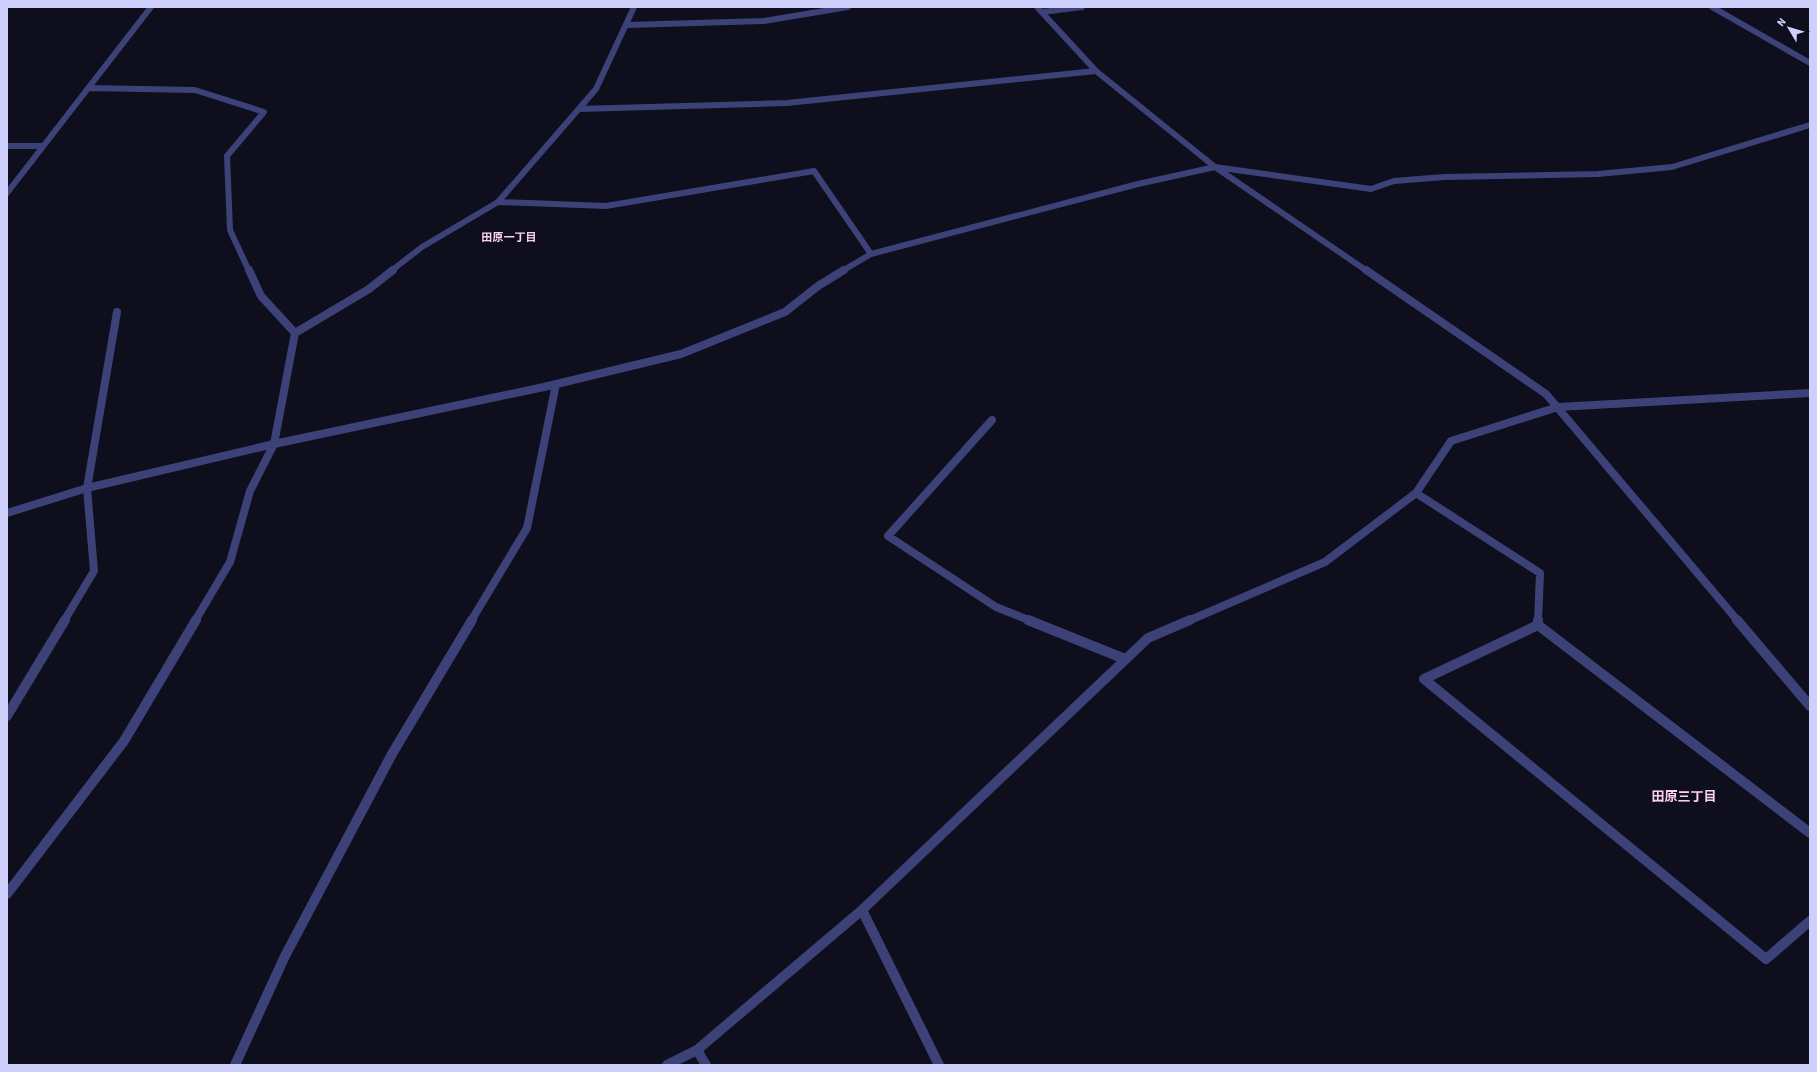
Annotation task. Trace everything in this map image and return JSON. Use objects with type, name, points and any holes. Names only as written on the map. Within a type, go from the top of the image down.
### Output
[{"type":"street","points":[[7,194],[151,7]]},
{"type":"street","points":[[7,894],[124,741],[230,562],[250,491],[274,444],[295,333],[369,289],[422,247],[498,202],[596,89],[627,25],[634,7]]},
{"type":"street","points":[[627,25],[764,21],[848,7]]},
{"type":"street","points":[[1038,7],[1096,71],[1215,167],[1546,394],[1810,706]]},
{"type":"street","points":[[1042,12],[1082,7]]},
{"type":"street","points":[[1712,7],[1810,63]]},
{"type":"street","points":[[579,109],[787,103],[1096,71]]},
{"type":"street","points":[[88,88],[195,90],[264,112],[227,156],[230,230],[261,296],[295,333]]},
{"type":"street","points":[[7,514],[87,488],[274,444],[556,384],[681,354],[785,312],[818,286],[871,254],[1138,184],[1215,167],[1371,190],[1394,181],[1444,177],[1598,174],[1672,167],[1801,129],[1810,125]]},
{"type":"street","points":[[7,146],[43,146]]},
{"type":"street","points":[[498,202],[606,206],[814,171],[871,254]]},
{"type":"street","points":[[7,716],[94,571],[87,488],[117,312]]},
{"type":"street","points":[[234,1065],[285,956],[392,754],[528,528],[556,384]]},
{"type":"street","points":[[667,1065],[697,1050],[862,910],[1148,638],[1325,562],[1416,493],[1450,441],[1558,407],[1810,393]]},
{"type":"street","points":[[992,420],[888,536],[996,607],[1125,659]]},
{"type":"street","points":[[1416,493],[1540,573],[1538,625]]},
{"type":"street","points":[[1538,625],[1810,833]]},
{"type":"street","points":[[1538,625],[1424,679],[1766,959],[1810,921]]},
{"type":"street","points":[[862,910],[939,1065]]},
{"type":"street","points":[[697,1050],[706,1065]]},
{"type":"district","name":"田原一丁目","points":[[509,237]]},
{"type":"district","name":"田原三丁目","points":[[1684,796]]}]
